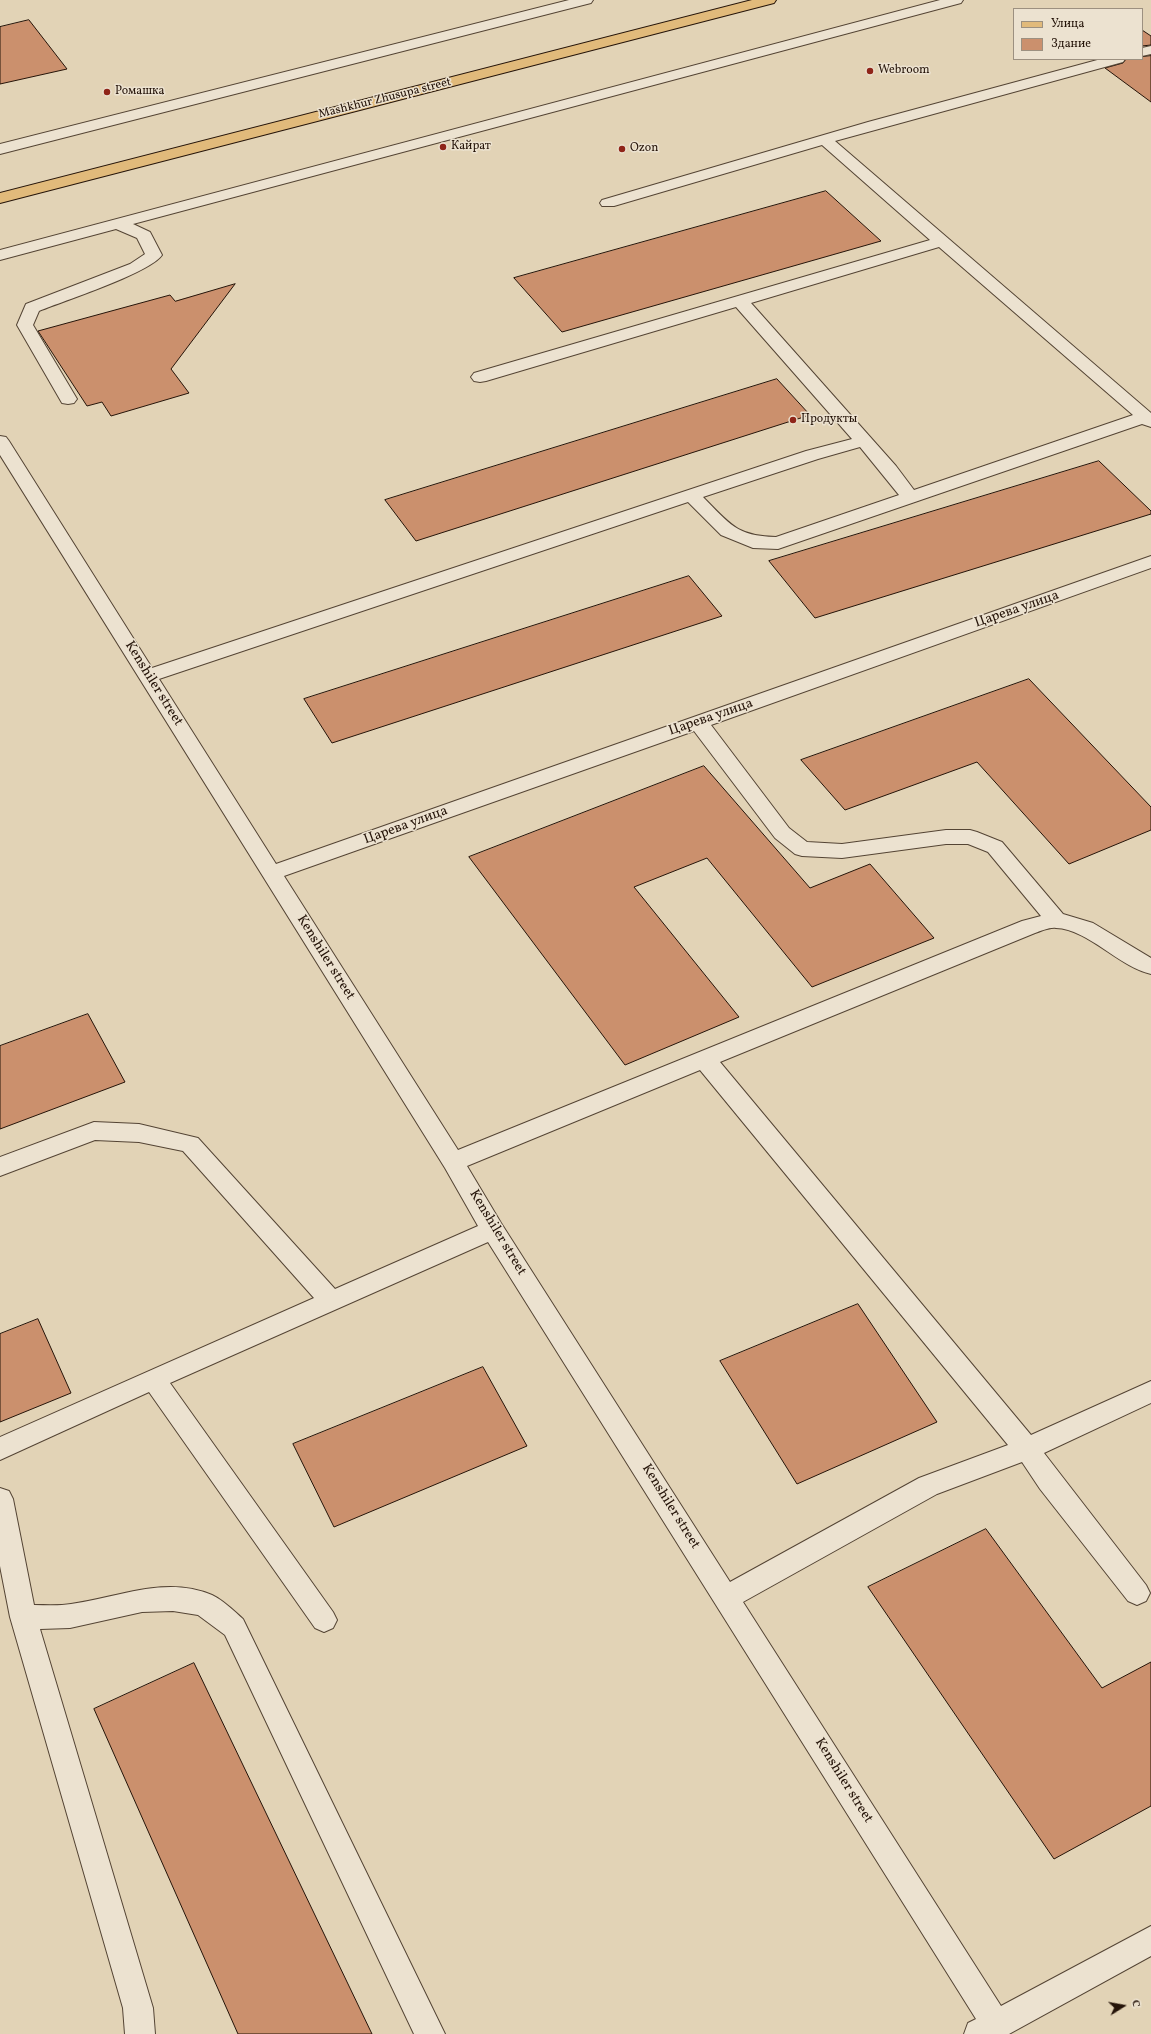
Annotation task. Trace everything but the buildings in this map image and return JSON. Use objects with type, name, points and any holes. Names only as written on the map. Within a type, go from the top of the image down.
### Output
[{"type":"main road","name":"Mashkhur Zhusupa street","points":[[0,198],[769,0]]},
{"type":"street","points":[[0,149],[586,0]]},
{"type":"street","points":[[0,255],[956,0]]},
{"type":"street","points":[[608,203],[873,125],[1114,60]]},
{"type":"street","points":[[825,140],[1148,420]]},
{"type":"street","points":[[68,399],[25,325],[32,308],[136,267],[154,255],[144,234],[118,224]]},
{"type":"street","points":[[480,377],[943,241]]},
{"type":"street","points":[[740,301],[864,441],[910,496]]},
{"type":"street","points":[[691,495],[727,531],[753,542],[778,542],[910,496],[1148,420]]},
{"type":"street","name":"Kenshiler street","points":[[0,441],[453,1162],[493,1230],[726,1597],[987,2029]]},
{"type":"street","points":[[148,676],[812,455],[864,441]]},
{"type":"street","name":"Царева улица","points":[[272,873],[1151,562]]},
{"type":"street","points":[[698,722],[782,833],[802,850],[842,851],[946,837],[970,837],[996,847],[1056,920]]},
{"type":"street","points":[[453,1162],[1030,926],[1056,920],[1085,928],[1150,967]]},
{"type":"street","points":[[704,1059],[1027,1449],[1049,1481],[1137,1593]]},
{"type":"street","points":[[0,1167],[94,1131],[139,1133],[190,1144],[332,1302]]},
{"type":"street","points":[[0,1449],[153,1379],[332,1302],[493,1230]]},
{"type":"street","points":[[153,1379],[324,1620]]},
{"type":"street","points":[[726,1597],[928,1486],[1027,1449],[1151,1391]]},
{"type":"street","points":[[0,1499],[23,1617],[138,2008],[140,2034]]},
{"type":"street","points":[[23,1617],[70,1616],[142,1600],[173,1599],[204,1604],[234,1627],[430,2034]]},
{"type":"street","points":[[987,2029],[1151,1940]]},
{"type":"place","name":"Webroom","points":[[870,71]]},
{"type":"place","name":"Ромашка","points":[[107,92]]},
{"type":"place","name":"Кайрат","points":[[443,147]]},
{"type":"place","name":"Ozon","points":[[622,149]]},
{"type":"place","name":"Продукты","points":[[793,420]]}]
